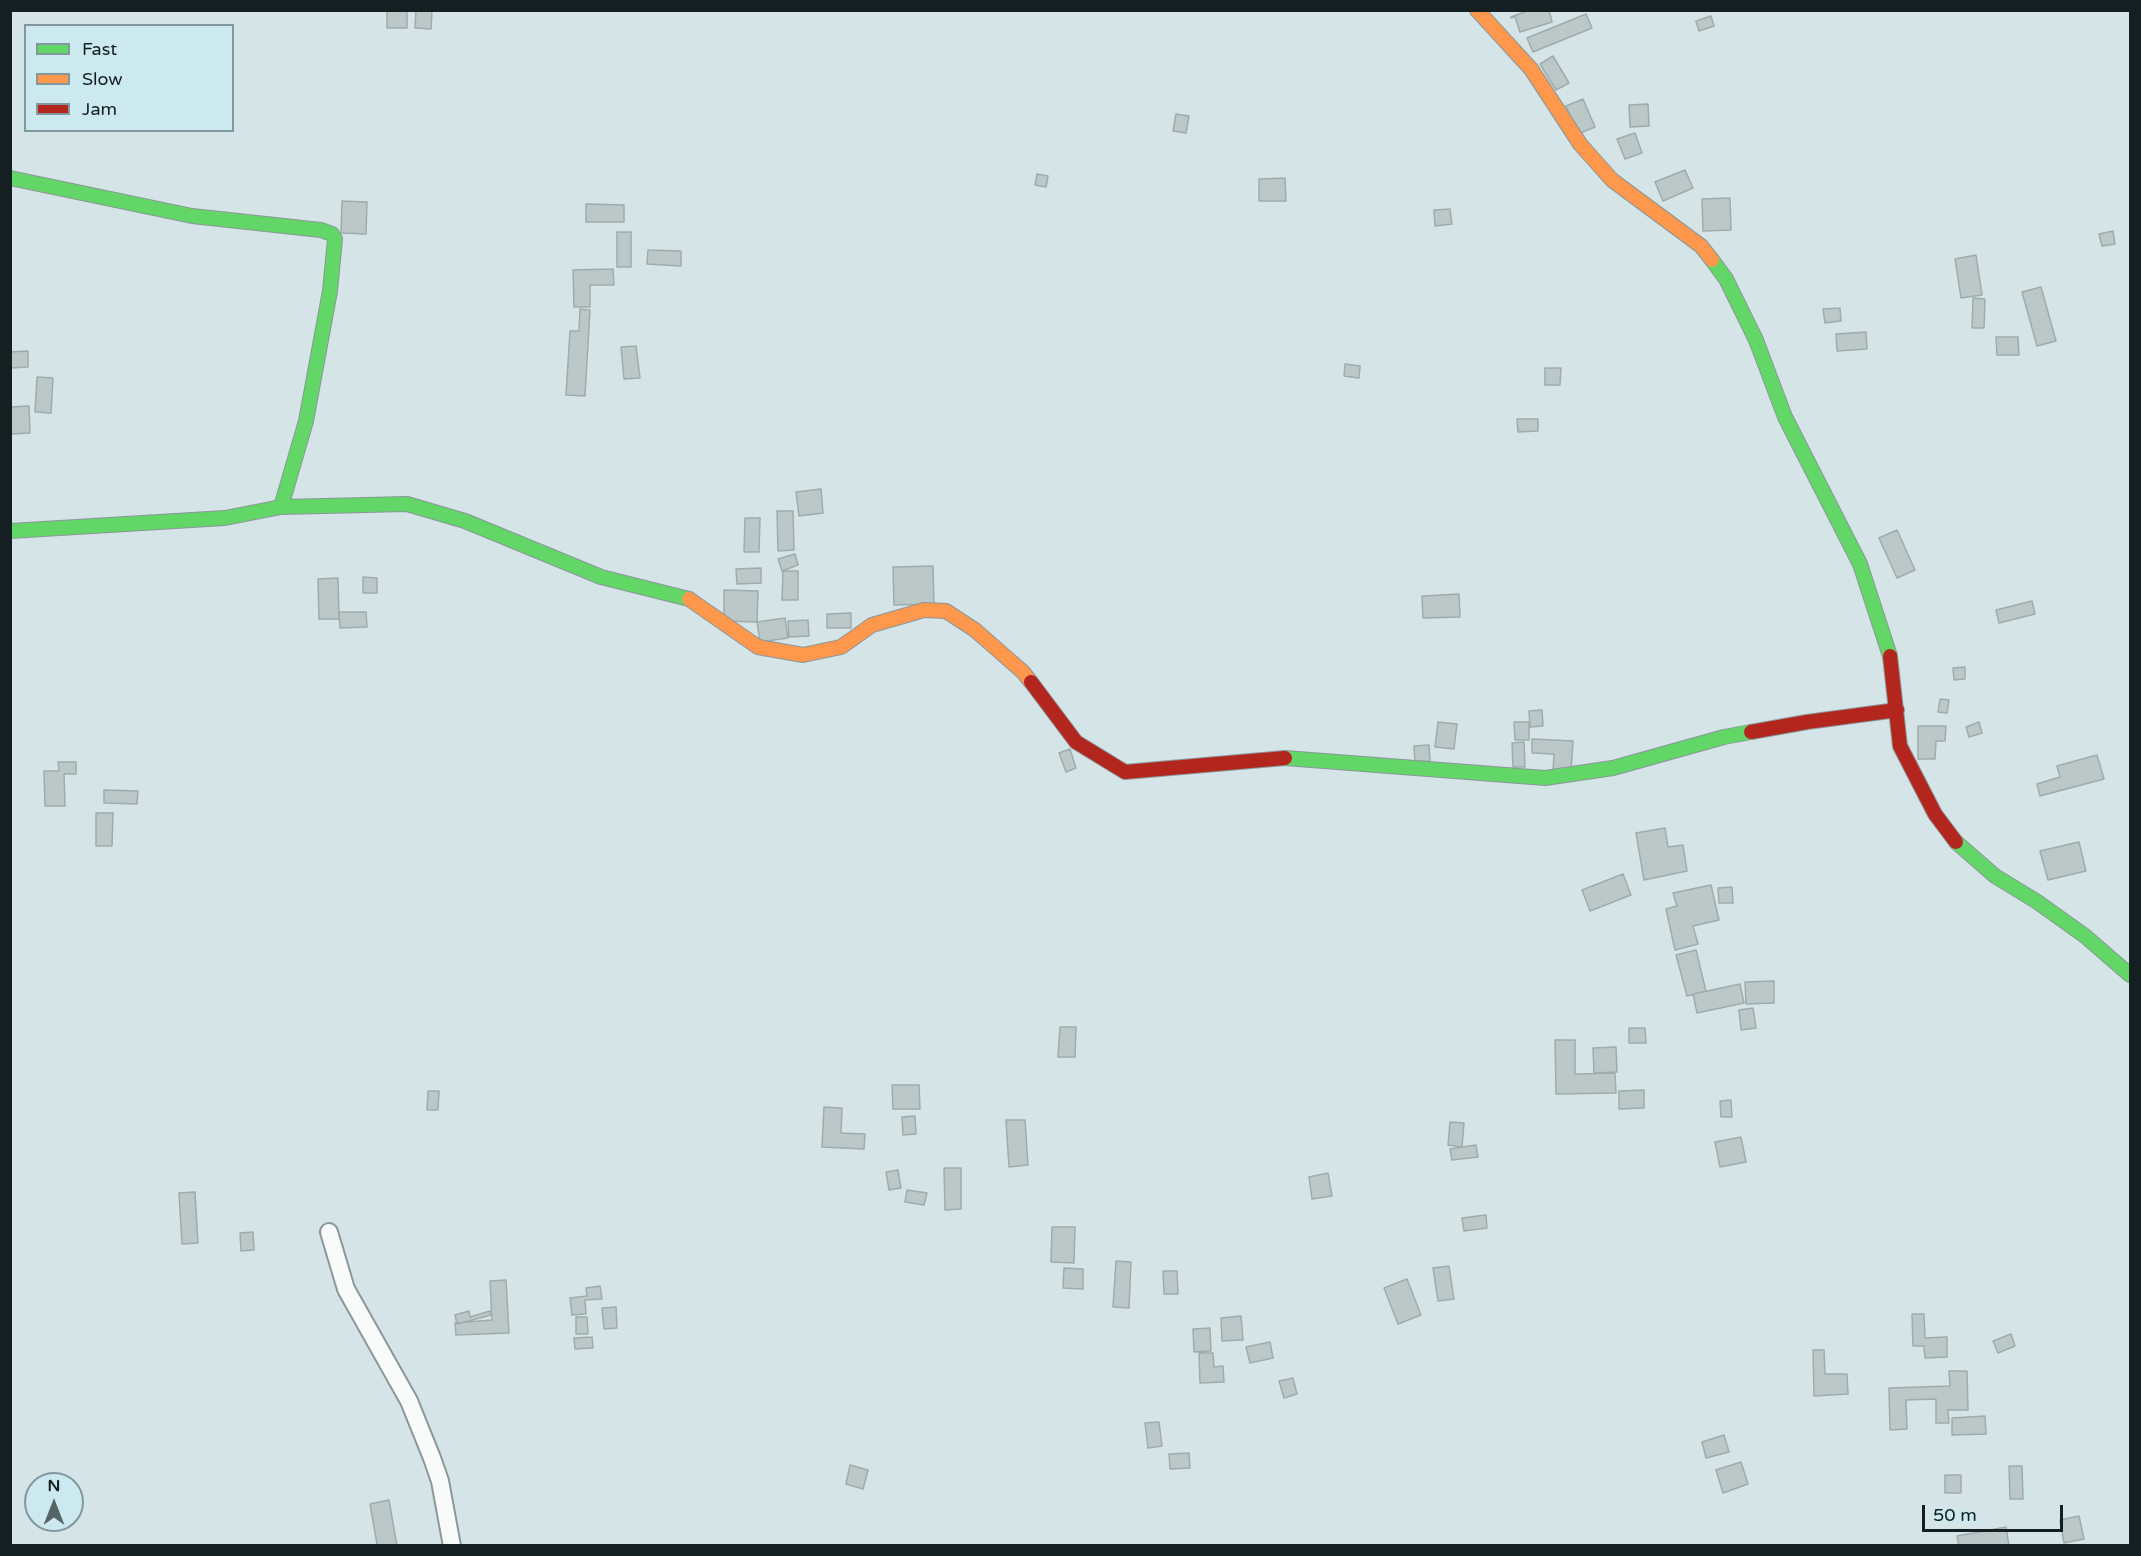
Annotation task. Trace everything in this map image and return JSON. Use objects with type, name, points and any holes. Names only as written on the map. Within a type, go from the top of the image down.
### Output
[{"type":"street","points":[[1477,10],[1531,69],[1580,144],[1612,180],[1701,246],[1726,279],[1756,340],[1785,417],[1860,564],[1890,653],[1900,746],[1935,814],[1956,843],[1995,876],[2036,901],[2085,936],[2130,975]]},
{"type":"street","points":[[10,178],[192,216],[321,230],[332,234],[334,240],[330,291],[318,344],[306,421],[282,507]]},
{"type":"street","points":[[10,531],[225,518],[282,507],[407,504],[465,521],[600,577],[691,599],[758,647],[803,655],[841,648],[872,625],[924,610],[946,611],[975,630],[1023,672],[1076,742],[1125,772],[1282,758],[1555,777],[1613,768],[1724,737],[1807,722],[1897,710]]},
{"type":"street","points":[[328,1232],[346,1289],[409,1401],[432,1458],[440,1481],[452,1545]]},
{"type":"building","points":[[387,10],[407,10],[407,28],[387,28]]},
{"type":"building","points":[[416,10],[432,10],[431,29],[415,28]]},
{"type":"building","points":[[1530,10],[1549,10],[1552,22],[1520,32],[1515,17],[1511,17]]},
{"type":"building","points":[[1586,14],[1592,28],[1533,52],[1527,38]]},
{"type":"building","points":[[1711,16],[1714,26],[1699,31],[1696,21]]},
{"type":"building","points":[[1553,56],[1569,83],[1556,90],[1540,64]]},
{"type":"building","points":[[1583,99],[1595,127],[1578,134],[1566,106]]},
{"type":"building","points":[[1648,104],[1649,126],[1630,127],[1629,105]]},
{"type":"building","points":[[1176,114],[1189,116],[1186,133],[1173,131]]},
{"type":"building","points":[[1635,133],[1642,153],[1625,159],[1617,139]]},
{"type":"building","points":[[1685,170],[1693,188],[1663,201],[1655,182]]},
{"type":"building","points":[[1037,174],[1048,176],[1046,187],[1035,185]]},
{"type":"building","points":[[1285,178],[1286,201],[1259,201],[1259,179]]},
{"type":"building","points":[[1730,198],[1731,230],[1703,231],[1702,199]]},
{"type":"building","points":[[342,201],[367,202],[366,234],[341,233]]},
{"type":"building","points":[[586,204],[624,205],[624,222],[586,222]]},
{"type":"building","points":[[1450,209],[1452,224],[1435,226],[1434,210]]},
{"type":"building","points":[[2113,231],[2115,244],[2102,246],[2099,234]]},
{"type":"building","points":[[617,232],[631,232],[631,267],[617,267]]},
{"type":"building","points":[[648,250],[681,251],[681,266],[647,264]]},
{"type":"building","points":[[1976,255],[1982,295],[1961,298],[1955,259]]},
{"type":"building","points":[[613,269],[614,285],[590,285],[590,307],[574,307],[573,270]]},
{"type":"building","points":[[2041,287],[2056,341],[2037,346],[2022,292]]},
{"type":"building","points":[[1973,298],[1985,299],[1984,328],[1972,328]]},
{"type":"building","points":[[1840,308],[1841,321],[1825,323],[1823,309]]},
{"type":"building","points":[[580,309],[590,310],[585,396],[566,395],[570,331],[579,331]]},
{"type":"building","points":[[1866,332],[1867,349],[1837,351],[1836,334]]},
{"type":"building","points":[[1996,337],[2018,337],[2019,355],[1997,355]]},
{"type":"building","points":[[636,346],[640,378],[624,379],[621,347]]},
{"type":"building","points":[[28,351],[28,367],[10,368],[10,352]]},
{"type":"building","points":[[1345,364],[1360,366],[1359,378],[1344,376]]},
{"type":"building","points":[[1545,368],[1561,368],[1560,385],[1545,385]]},
{"type":"building","points":[[37,377],[53,378],[51,413],[35,412]]},
{"type":"building","points":[[29,406],[30,433],[10,434],[10,407]]},
{"type":"building","points":[[1517,419],[1538,419],[1538,431],[1518,432]]},
{"type":"building","points":[[821,489],[823,513],[799,516],[796,492]]},
{"type":"building","points":[[777,511],[793,511],[794,550],[778,551]]},
{"type":"building","points":[[745,518],[760,518],[759,552],[744,552]]},
{"type":"building","points":[[1897,530],[1915,570],[1897,578],[1879,538]]},
{"type":"building","points":[[795,554],[798,565],[782,571],[778,559]]},
{"type":"building","points":[[933,566],[934,604],[894,605],[893,567]]},
{"type":"building","points":[[761,568],[761,583],[737,584],[736,569]]},
{"type":"building","points":[[783,571],[798,571],[798,600],[782,600]]},
{"type":"building","points":[[363,577],[377,578],[377,593],[363,593]]},
{"type":"building","points":[[338,578],[339,619],[319,619],[318,579]]},
{"type":"building","points":[[724,590],[758,591],[757,622],[724,621]]},
{"type":"building","points":[[1459,594],[1460,617],[1423,618],[1422,596]]},
{"type":"building","points":[[2032,601],[2035,614],[1999,623],[1996,610]]},
{"type":"building","points":[[339,612],[366,612],[367,627],[340,628]]},
{"type":"building","points":[[851,613],[851,628],[827,628],[827,614]]},
{"type":"building","points":[[785,618],[788,638],[760,642],[757,622]]},
{"type":"building","points":[[808,620],[809,636],[789,637],[788,621]]},
{"type":"building","points":[[1965,667],[1965,679],[1954,680],[1953,668]]},
{"type":"building","points":[[1940,699],[1949,700],[1947,713],[1938,712]]},
{"type":"building","points":[[1542,710],[1543,726],[1530,727],[1529,711]]},
{"type":"building","points":[[1438,722],[1457,724],[1454,749],[1435,747]]},
{"type":"building","points":[[1514,722],[1529,722],[1529,740],[1515,740]]},
{"type":"building","points":[[1979,722],[1982,733],[1969,737],[1966,727]]},
{"type":"building","points":[[1918,726],[1946,726],[1945,741],[1936,741],[1935,759],[1918,759]]},
{"type":"building","points":[[1532,739],[1573,741],[1571,772],[1553,771],[1554,754],[1532,753]]},
{"type":"building","points":[[1524,742],[1525,767],[1513,767],[1512,743]]},
{"type":"building","points":[[1429,745],[1430,761],[1415,762],[1414,746]]},
{"type":"building","points":[[1070,749],[1076,768],[1066,772],[1059,753]]},
{"type":"building","points":[[2097,755],[2104,779],[2040,796],[2037,784],[2060,777],[2057,766]]},
{"type":"building","points":[[58,762],[76,762],[76,774],[64,774],[65,806],[45,806],[44,771],[59,771]]},
{"type":"building","points":[[104,790],[138,791],[137,804],[104,803]]},
{"type":"building","points":[[96,813],[113,813],[112,846],[96,846]]},
{"type":"building","points":[[1665,828],[1668,847],[1683,845],[1687,871],[1644,880],[1636,833]]},
{"type":"building","points":[[2079,842],[2086,871],[2048,880],[2040,851]]},
{"type":"building","points":[[1623,874],[1631,895],[1590,911],[1582,890]]},
{"type":"building","points":[[1711,885],[1719,920],[1693,926],[1698,944],[1675,950],[1666,909],[1677,906],[1673,893]]},
{"type":"building","points":[[1732,887],[1733,903],[1719,903],[1718,888]]},
{"type":"building","points":[[1696,950],[1706,991],[1687,996],[1676,955]]},
{"type":"building","points":[[1774,981],[1774,1003],[1746,1004],[1745,982]]},
{"type":"building","points":[[1740,984],[1744,1003],[1697,1013],[1693,994]]},
{"type":"building","points":[[1753,1008],[1756,1028],[1741,1030],[1739,1010]]},
{"type":"building","points":[[1060,1027],[1076,1027],[1075,1057],[1058,1057]]},
{"type":"building","points":[[1629,1028],[1645,1028],[1646,1043],[1629,1043]]},
{"type":"building","points":[[1555,1040],[1575,1040],[1575,1074],[1615,1073],[1616,1093],[1556,1094]]},
{"type":"building","points":[[1616,1047],[1617,1072],[1594,1073],[1593,1048]]},
{"type":"building","points":[[892,1085],[919,1085],[920,1109],[893,1109]]},
{"type":"building","points":[[1644,1090],[1644,1108],[1619,1109],[1619,1091]]},
{"type":"building","points":[[428,1091],[439,1091],[438,1110],[427,1110]]},
{"type":"building","points":[[1731,1100],[1732,1117],[1721,1117],[1720,1101]]},
{"type":"building","points":[[824,1107],[842,1108],[841,1133],[865,1134],[864,1149],[822,1147]]},
{"type":"building","points":[[915,1116],[916,1134],[903,1135],[902,1117]]},
{"type":"building","points":[[1006,1120],[1025,1120],[1028,1165],[1009,1167]]},
{"type":"building","points":[[1450,1122],[1464,1123],[1462,1147],[1448,1145]]},
{"type":"building","points":[[1741,1137],[1746,1162],[1720,1167],[1715,1142]]},
{"type":"building","points":[[1476,1145],[1478,1157],[1452,1160],[1450,1149]]},
{"type":"building","points":[[944,1168],[961,1168],[961,1209],[945,1210]]},
{"type":"building","points":[[898,1170],[901,1188],[889,1190],[886,1172]]},
{"type":"building","points":[[1328,1173],[1332,1196],[1312,1199],[1309,1177]]},
{"type":"building","points":[[907,1190],[927,1193],[924,1205],[905,1202]]},
{"type":"building","points":[[195,1192],[198,1243],[182,1244],[179,1193]]},
{"type":"building","points":[[1486,1215],[1487,1228],[1464,1231],[1462,1218]]},
{"type":"building","points":[[1052,1227],[1075,1227],[1074,1263],[1051,1262]]},
{"type":"building","points":[[253,1232],[254,1250],[241,1251],[240,1233]]},
{"type":"building","points":[[1116,1261],[1131,1262],[1129,1308],[1113,1307]]},
{"type":"building","points":[[1449,1266],[1454,1299],[1438,1301],[1433,1268]]},
{"type":"building","points":[[1064,1268],[1083,1269],[1083,1289],[1063,1288]]},
{"type":"building","points":[[1163,1271],[1177,1271],[1178,1294],[1164,1294]]},
{"type":"building","points":[[1407,1279],[1421,1315],[1398,1324],[1384,1288]]},
{"type":"building","points":[[506,1280],[509,1333],[456,1335],[455,1323],[492,1320],[490,1281]]},
{"type":"building","points":[[600,1286],[602,1299],[585,1300],[586,1314],[572,1315],[570,1298],[587,1296],[586,1288]]},
{"type":"building","points":[[616,1307],[617,1328],[604,1329],[602,1308]]},
{"type":"building","points":[[469,1311],[470,1317],[490,1311],[491,1315],[457,1324],[455,1315]]},
{"type":"building","points":[[1912,1314],[1924,1314],[1925,1338],[1947,1337],[1947,1357],[1925,1358],[1924,1346],[1913,1346]]},
{"type":"building","points":[[1241,1316],[1243,1340],[1222,1341],[1221,1318]]},
{"type":"building","points":[[576,1317],[587,1317],[588,1334],[576,1334]]},
{"type":"building","points":[[1210,1328],[1211,1351],[1194,1352],[1193,1329]]},
{"type":"building","points":[[2011,1334],[2015,1346],[1998,1353],[1993,1341]]},
{"type":"building","points":[[592,1337],[593,1348],[575,1349],[574,1338]]},
{"type":"building","points":[[1270,1342],[1273,1358],[1250,1363],[1246,1347]]},
{"type":"building","points":[[1813,1350],[1824,1350],[1825,1374],[1847,1374],[1848,1394],[1814,1396]]},
{"type":"building","points":[[1199,1353],[1213,1353],[1214,1367],[1223,1366],[1224,1382],[1200,1383]]},
{"type":"building","points":[[1949,1371],[1967,1371],[1968,1410],[1948,1410],[1949,1423],[1936,1423],[1936,1399],[1906,1400],[1907,1429],[1890,1430],[1889,1388],[1950,1386]]},
{"type":"building","points":[[1293,1378],[1297,1394],[1284,1398],[1279,1381]]},
{"type":"building","points":[[1985,1416],[1986,1434],[1952,1435],[1952,1418]]},
{"type":"building","points":[[1159,1422],[1162,1446],[1148,1448],[1145,1423]]},
{"type":"building","points":[[1724,1435],[1729,1452],[1706,1458],[1702,1442]]},
{"type":"building","points":[[1189,1453],[1190,1468],[1170,1469],[1169,1454]]},
{"type":"building","points":[[1741,1462],[1748,1484],[1723,1493],[1716,1470]]},
{"type":"building","points":[[850,1465],[868,1470],[863,1489],[846,1484]]},
{"type":"building","points":[[2009,1466],[2022,1466],[2023,1499],[2010,1499]]},
{"type":"building","points":[[1945,1475],[1961,1475],[1961,1493],[1945,1493]]},
{"type":"building","points":[[389,1500],[397,1546],[375,1546],[377,1544],[370,1504]]},
{"type":"building","points":[[2079,1516],[2084,1539],[2064,1543],[2060,1520]]},
{"type":"building","points":[[2006,1527],[2009,1546],[1959,1546],[1957,1536]]},
{"type":"traffic: fast","points":[[10,178],[192,216],[321,230],[332,234],[335,239],[330,291],[306,421],[281,507]]},
{"type":"traffic: fast","points":[[1712,260],[1726,279],[1756,340],[1785,417],[1860,564],[1890,656]]},
{"type":"traffic: fast","points":[[10,531],[225,518],[281,507],[407,504],[465,521],[601,577],[689,599]]},
{"type":"traffic: fast","points":[[1285,758],[1545,778],[1613,768],[1724,737],[1751,732]]},
{"type":"traffic: fast","points":[[1956,842],[1995,876],[2036,901],[2085,936],[2130,975]]},
{"type":"traffic: slow","points":[[1477,10],[1531,69],[1580,144],[1612,180],[1701,246],[1712,260]]},
{"type":"traffic: slow","points":[[689,599],[758,647],[803,655],[841,647],[872,625],[924,610],[946,611],[975,630],[1023,672],[1031,682]]},
{"type":"traffic: jam","points":[[1890,656],[1900,746],[1935,814],[1956,842]]},
{"type":"traffic: jam","points":[[1031,682],[1076,742],[1125,772],[1285,758]]},
{"type":"traffic: jam","points":[[1751,732],[1897,710]]}]
